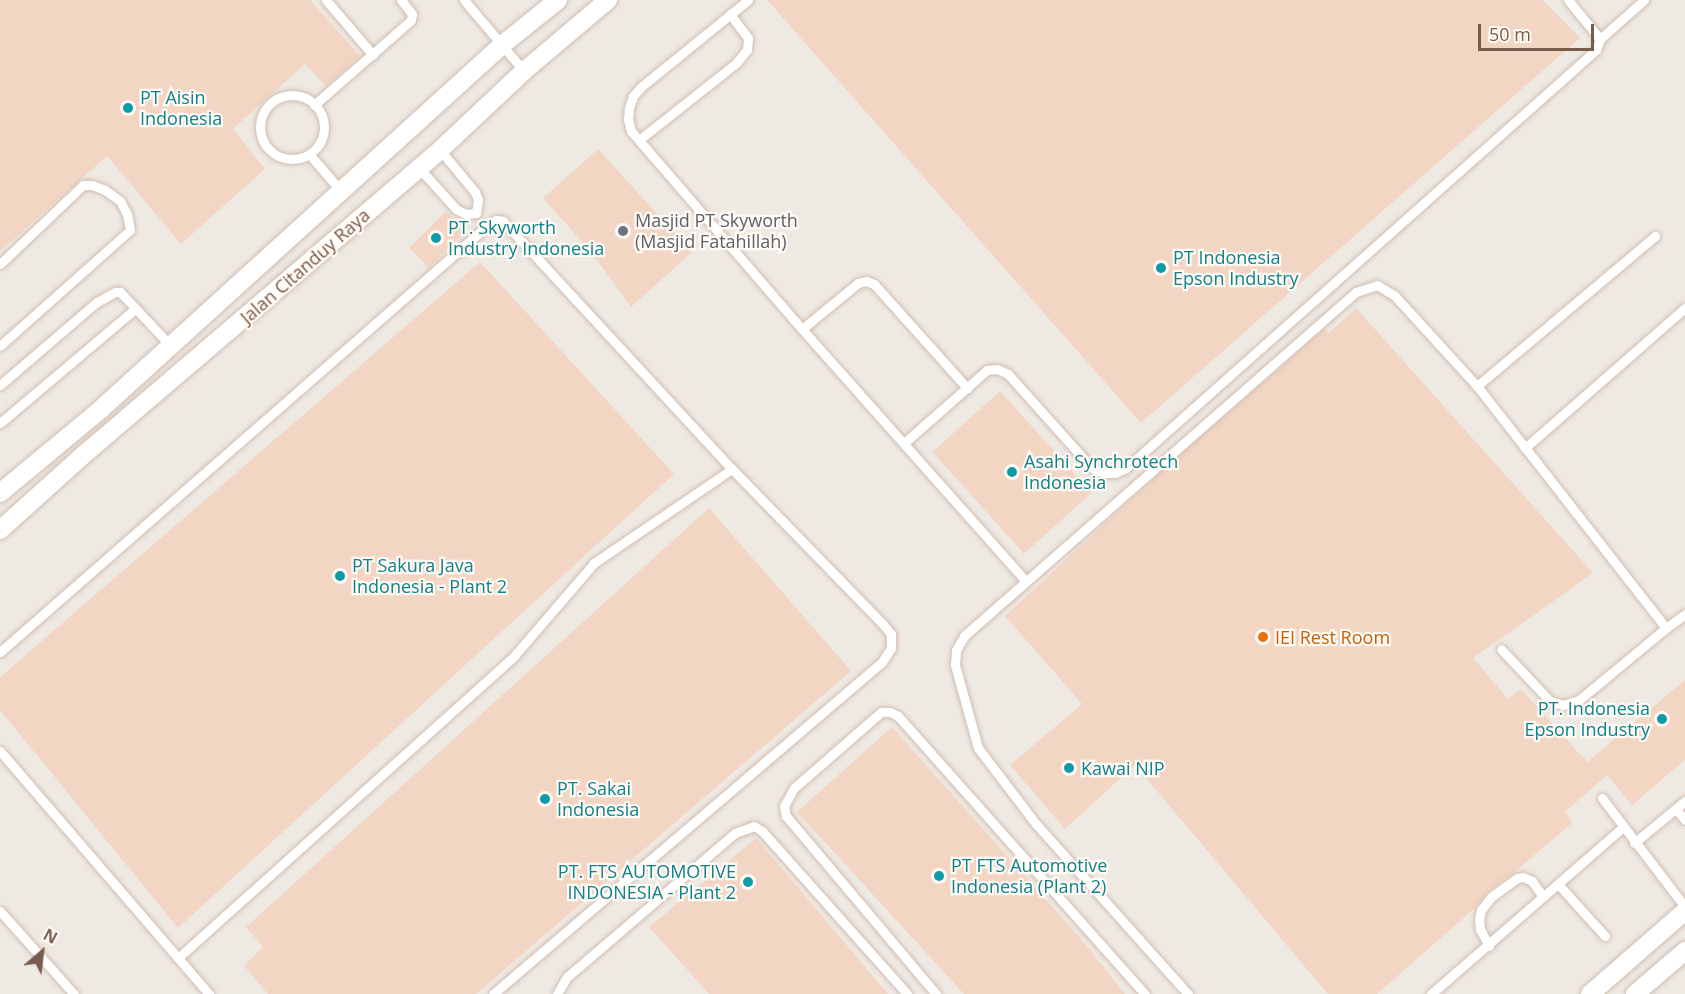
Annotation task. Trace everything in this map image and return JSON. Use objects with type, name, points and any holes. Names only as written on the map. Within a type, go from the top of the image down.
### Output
[{"type":"street","name":"Jalan Citanduy Raya","points":[[0,493],[68,438],[502,45],[558,0]]},
{"type":"street","name":"Jalan Citanduy Raya","points":[[0,530],[81,457],[440,150],[524,71],[608,0]]},
{"type":"street","points":[[68,438],[81,457]]},
{"type":"street","points":[[1590,994],[1685,909]]},
{"type":"street","points":[[1635,994],[1685,951]]},
{"type":"lane","points":[[326,0],[373,55]]},
{"type":"lane","points":[[314,105],[412,18],[412,14],[401,0]]},
{"type":"lane","points":[[464,0],[524,71]]},
{"type":"lane","points":[[748,0],[633,96],[628,119],[631,131],[802,329],[1026,581]]},
{"type":"lane","points":[[1568,0],[1600,39]]},
{"type":"lane","points":[[904,443],[987,370],[997,369],[1008,374],[1092,468],[1103,473],[1115,473],[1126,468],[1584,62],[1596,50],[1600,39],[1644,0]]},
{"type":"lane","points":[[639,140],[736,63],[747,50],[748,38],[730,14]]},
{"type":"lane","points":[[294,94],[307,98],[314,105],[319,110],[324,125],[320,141],[309,154],[297,158],[277,154],[263,140],[260,127],[264,111],[275,99],[294,94]]},
{"type":"lane","points":[[440,150],[475,192],[478,200],[476,213]]},
{"type":"lane","points":[[309,154],[342,192]]},
{"type":"lane","points":[[419,168],[456,209],[466,214],[476,213]]},
{"type":"lane","points":[[0,264],[83,185],[92,185],[105,190],[120,201],[127,214],[130,230],[0,346]]},
{"type":"lane","points":[[476,213],[488,225]]},
{"type":"lane","points":[[0,652],[488,225],[496,220],[503,221],[512,228],[732,469],[882,623],[891,634],[891,648],[882,662],[493,994]]},
{"type":"lane","points":[[1478,386],[1655,236]]},
{"type":"lane","points":[[802,329],[858,283],[867,281],[874,284],[967,388]]},
{"type":"lane","points":[[1188,994],[1036,824],[978,748],[955,665],[956,650],[964,636],[1356,292],[1365,287],[1377,285],[1395,296],[1478,386],[1666,628]]},
{"type":"lane","points":[[0,385],[110,294],[120,292],[170,345]]},
{"type":"lane","points":[[1526,448],[1685,308]]},
{"type":"lane","points":[[0,423],[135,309]]},
{"type":"lane","points":[[179,957],[514,656],[594,563],[732,469]]},
{"type":"lane","points":[[1501,649],[1550,702],[1563,705],[1579,700],[1685,614]]},
{"type":"lane","points":[[936,994],[786,816],[784,806],[794,788],[881,712],[891,712],[898,716],[1145,994]]},
{"type":"lane","points":[[0,751],[209,994]]},
{"type":"lane","points":[[1602,798],[1685,909]]},
{"type":"lane","points":[[1634,843],[1685,801]]},
{"type":"lane","points":[[1676,809],[1685,820]]},
{"type":"lane","points":[[557,994],[567,977],[726,841],[746,827],[754,826],[762,831],[907,994]]},
{"type":"lane","points":[[1431,994],[1489,946],[1623,827]]},
{"type":"lane","points":[[1489,946],[1480,928],[1479,919],[1481,910],[1491,897],[1517,878],[1523,877],[1532,881],[1543,897]]},
{"type":"lane","points":[[1558,884],[1605,936]]},
{"type":"lane","points":[[0,911],[74,994]]},
{"type":"shaded area","points":[[0,0],[1685,0],[1685,994],[0,994]]},
{"type":"building","name":"PT Aisin Indonesia","points":[[0,0],[310,0],[360,56],[326,86],[305,64],[233,129],[265,169],[181,244],[107,156],[0,251]]},
{"type":"building","name":"PT Indonesia Epson Industry","points":[[767,0],[1543,0],[1580,38],[1141,423]]},
{"type":"building","name":"Masjid PT Skyworth (Masjid Fatahillah)","points":[[598,149],[692,252],[631,307],[592,253],[543,198]]},
{"type":"building","name":"PT. Skyworth Industry Indonesia","points":[[446,211],[466,231],[429,268],[409,248]]},
{"type":"building","name":"PT Sakura Java Indonesia - Plant 2","points":[[480,262],[674,474],[178,928],[0,710],[0,677]]},
{"type":"building","name":"IEI Rest Room","points":[[1356,308],[1593,573],[1473,658],[1508,699],[1521,689],[1587,762],[1685,680],[1685,760],[1632,805],[1607,775],[1565,812],[1573,822],[1516,871],[1487,892],[1475,908],[1377,994],[1328,994],[1135,765],[1065,829],[1010,765],[1082,704],[1005,616],[1163,470],[1324,329],[1329,333]]},
{"type":"building","name":"Asahi Synchrotech Indonesia","points":[[1000,391],[1092,493],[1024,554],[932,452]]},
{"type":"building","name":"PT. Sakai Indonesia","points":[[709,508],[851,671],[476,994],[268,994],[244,966],[263,947],[246,927]]},
{"type":"building","name":"PT FTS Automotive Indonesia (Plant 2)","points":[[892,727],[1081,939],[1125,994],[964,994],[797,812]]},
{"type":"building","name":"PT. FTS AUTOMOTIVE INDONESIA - Plant 2","points":[[756,838],[888,994],[709,994],[649,927]]},
{"type":"place","name":"PT Aisin Indonesia","points":[[128,108]]},
{"type":"place","name":"Masjid PT Skyworth (Masjid Fatahillah)","points":[[623,231]]},
{"type":"place","name":"PT. Skyworth Industry Indonesia","points":[[436,238]]},
{"type":"place","name":"PT Indonesia Epson Industry","points":[[1161,268]]},
{"type":"place","name":"Asahi Synchrotech Indonesia","points":[[1012,472]]},
{"type":"place","name":"PT Sakura Java Indonesia - Plant 2","points":[[340,576]]},
{"type":"place","name":"IEI Rest Room","points":[[1263,637]]},
{"type":"place","name":"PT. Indonesia Epson Industry","points":[[1662,719]]},
{"type":"place","name":"Kawai NIP","points":[[1069,768]]},
{"type":"place","name":"PT. Sakai Indonesia","points":[[545,799]]},
{"type":"place","name":"PT FTS Automotive Indonesia (Plant 2)","points":[[939,876]]},
{"type":"place","name":"PT. FTS AUTOMOTIVE INDONESIA - Plant 2","points":[[748,882]]}]
